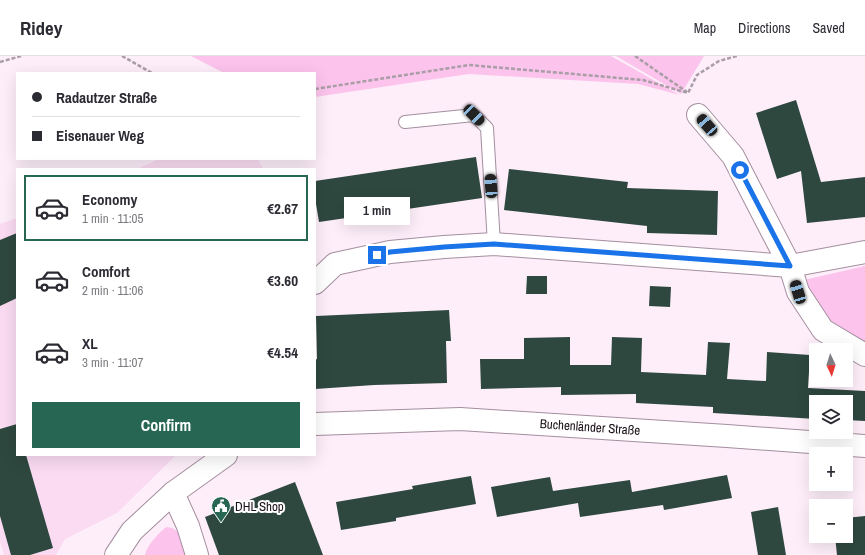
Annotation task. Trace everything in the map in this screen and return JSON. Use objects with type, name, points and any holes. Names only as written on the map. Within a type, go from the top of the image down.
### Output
[{"type":"street","points":[[698,115],[733,156],[790,266],[798,292],[823,330],[865,355]]},
{"type":"street","points":[[316,282],[335,264],[390,252],[494,244],[790,266],[865,252]]},
{"type":"street","name":"Buchenländer Straße","points":[[316,424],[460,419],[734,436],[865,446]]},
{"type":"street","points":[[116,555],[132,531],[173,494],[225,456]]},
{"type":"street","points":[[173,494],[188,526],[197,555]]},
{"type":"lane","points":[[405,122],[474,115],[487,128],[494,244]]},
{"type":"path","points":[[0,62],[12,57],[21,56]]},
{"type":"path","points":[[122,56],[150,72]]},
{"type":"path","points":[[635,56],[688,93],[698,115]]},
{"type":"path","points":[[688,93],[697,75],[719,61],[737,56]]},
{"type":"path","points":[[316,89],[469,65],[643,80],[688,93]]},
{"type":"shaded area","points":[[191,56],[611,56],[680,95],[638,84],[469,74],[316,97],[316,72],[222,72]]},
{"type":"shaded area","points":[[616,56],[704,56],[681,94]]},
{"type":"shaded area","points":[[157,160],[258,160],[262,168],[139,168]]},
{"type":"shaded area","points":[[16,218],[16,456],[175,456],[117,513],[65,539],[56,555],[4,555],[0,542],[0,224]]},
{"type":"shaded area","points":[[865,266],[865,345],[832,324],[804,280]]},
{"type":"shaded area","points":[[166,527],[175,530],[178,533],[186,555],[145,555],[156,536]]},
{"type":"building","points":[[796,100],[821,182],[865,177],[865,217],[807,223],[801,171],[777,179],[756,113]]},
{"type":"building","points":[[476,157],[482,198],[319,222],[316,204],[316,181]]},
{"type":"building","points":[[509,169],[628,182],[627,188],[718,191],[717,235],[647,233],[647,226],[504,210]]},
{"type":"building","points":[[16,233],[16,298],[0,306],[0,240]]},
{"type":"building","points":[[527,276],[547,276],[547,294],[526,294]]},
{"type":"building","points":[[650,286],[671,287],[670,307],[649,306]]},
{"type":"building","points":[[449,310],[451,341],[446,341],[447,383],[374,385],[316,389],[316,316]]},
{"type":"building","points":[[570,337],[570,365],[611,365],[612,337],[642,338],[641,372],[706,375],[708,342],[730,343],[727,379],[766,381],[767,352],[809,355],[808,388],[865,391],[865,421],[853,420],[853,395],[809,395],[809,419],[713,413],[713,407],[636,403],[636,394],[561,395],[561,387],[481,389],[480,359],[524,359],[524,338]]},
{"type":"building","points":[[16,424],[16,456],[26,456],[53,548],[30,555],[11,555],[0,516],[0,429]]},
{"type":"building","points":[[727,475],[732,498],[664,510],[663,505],[580,517],[578,503],[497,517],[491,487],[550,477],[553,491],[630,480],[632,492]]},
{"type":"building","points":[[471,476],[476,504],[396,518],[396,521],[341,530],[336,502],[413,489],[412,486]]},
{"type":"building","points":[[295,482],[323,555],[219,555],[205,517]]},
{"type":"building","points":[[778,507],[786,555],[758,555],[751,512]]},
{"type":"building","points":[[865,516],[865,555],[837,555],[836,543],[853,543],[853,517]]},
{"type":"place","name":"DHL Shop","points":[[221,523]]},
{"type":"route","points":[[377,255],[390,252],[494,244],[790,266],[740,170]]}]
